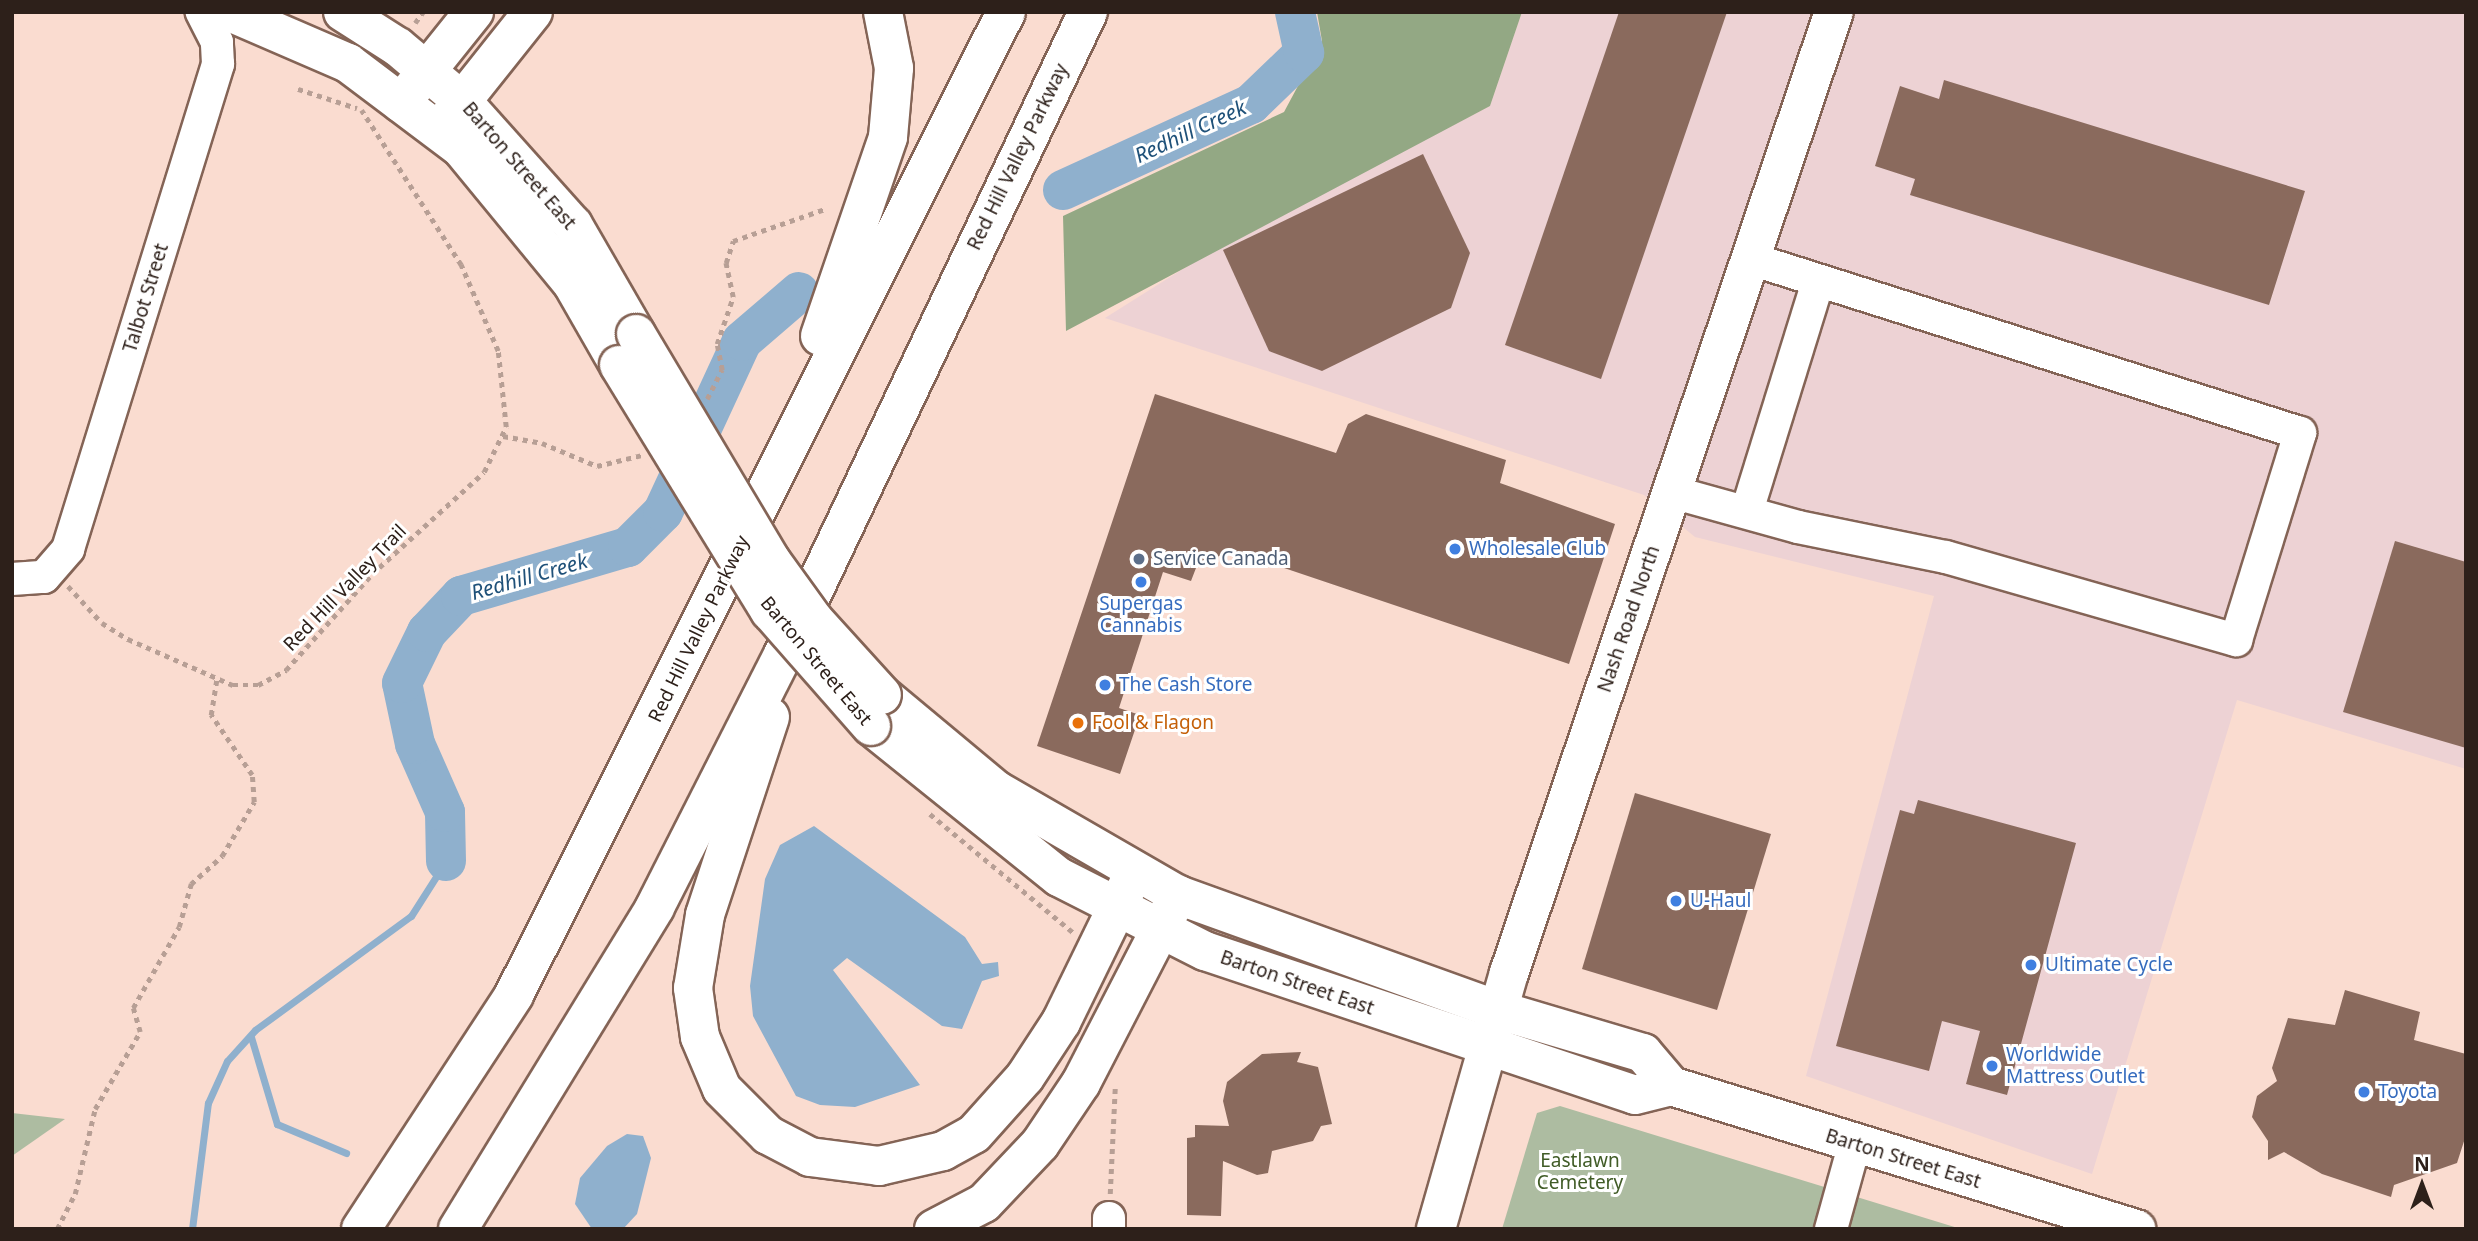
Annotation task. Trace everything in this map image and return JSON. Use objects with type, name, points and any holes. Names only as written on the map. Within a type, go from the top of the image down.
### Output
[{"type":"main road","name":"Barton Street East","points":[[230,12],[348,63],[392,114],[451,115]]},
{"type":"main road","name":"Barton Street East","points":[[343,12],[425,72],[451,115],[521,216],[627,349],[770,611],[1049,870],[1161,932],[1487,1047],[1635,1095],[1671,1086]]},
{"type":"main road","points":[[392,114],[474,12]]},
{"type":"main road","points":[[451,115],[533,12]]},
{"type":"main road","points":[[802,418],[815,351],[888,137],[894,68],[883,12]]},
{"type":"main road","name":"Red Hill Valley Parkway","points":[[361,1229],[514,995],[1006,12]]},
{"type":"main road","name":"Red Hill Valley Parkway","points":[[458,1229],[655,907],[782,657],[1088,12]]},
{"type":"main road","name":"Nash Road North","points":[[1436,1229],[1498,1010],[1834,12]]},
{"type":"main road","points":[[782,657],[767,733],[693,963],[700,1037],[710,1063],[722,1089],[768,1135],[810,1157],[878,1166],[943,1151],[974,1134],[999,1111],[1054,1033],[1118,910],[1134,872]]},
{"type":"main road","name":"Barton Street East","points":[[876,711],[996,790],[1178,895],[1498,1010],[1643,1053],[1671,1086],[1854,1146],[2137,1229]]},
{"type":"main road","points":[[934,1229],[984,1203],[1040,1144],[1161,932],[1178,895]]},
{"type":"street","name":"Talbot Street","points":[[44,577],[68,549],[218,64],[217,42],[202,12]]},
{"type":"street","points":[[1672,492],[1946,557],[2236,640],[2300,433],[1751,259]]},
{"type":"street","points":[[1747,511],[1818,281]]},
{"type":"street","points":[[12,579],[44,577]]},
{"type":"street","points":[[1831,1229],[1854,1146]]},
{"type":"path","points":[[298,89],[360,109],[392,114]]},
{"type":"path","name":"Red Hill Valley Trail","points":[[44,577],[76,589],[102,623],[128,639],[217,678],[258,685],[286,670],[372,574],[484,472],[506,427],[504,373],[483,311],[443,234],[380,148],[360,109]]},
{"type":"path","points":[[57,1229],[75,1194],[96,1109],[140,1032],[133,1007],[180,927],[191,884],[222,856],[254,802],[252,775],[211,715],[217,678]]},
{"type":"path","points":[[1109,1224],[1117,1077]]},
{"type":"shaded area","points":[[1522,12],[2466,12],[2466,769],[2237,700],[2092,1174],[1806,1076],[1934,596],[1695,537],[1644,495],[1105,318],[1213,250],[1490,106]]},
{"type":"green space","points":[[1317,12],[1522,12],[1490,106],[1066,331],[1063,216],[1284,112],[1322,41]]},
{"type":"green space","name":"Eastlawn Cemetery","points":[[1560,1106],[1961,1229],[1502,1229],[1537,1113]]},
{"type":"green space","points":[[12,1113],[65,1119],[12,1156]]},
{"type":"water","points":[[814,826],[965,937],[982,964],[998,962],[999,976],[982,981],[962,1029],[942,1026],[847,958],[833,970],[920,1085],[855,1107],[820,1105],[796,1096],[753,1016],[750,986],[765,879],[780,845]]},
{"type":"water","points":[[627,1134],[643,1136],[651,1158],[637,1214],[623,1229],[592,1229],[575,1204],[580,1178],[607,1146]]},
{"type":"building","points":[[1619,12],[1727,12],[1601,379],[1505,345]]},
{"type":"building","points":[[1944,80],[2305,191],[2269,305],[1910,195],[1915,179],[1875,166],[1900,86],[1939,99]]},
{"type":"building","points":[[1423,154],[1470,253],[1451,308],[1322,371],[1269,351],[1223,250]]},
{"type":"building","points":[[1155,394],[1336,453],[1348,424],[1366,414],[1506,460],[1500,483],[1615,524],[1569,664],[1231,550],[1196,568],[1191,581],[1163,572],[1119,708],[1140,715],[1120,774],[1037,746]]},
{"type":"building","points":[[2395,541],[2466,562],[2466,748],[2343,712]]},
{"type":"building","name":"U-Haul","points":[[1635,793],[1771,834],[1717,1010],[1582,969]]},
{"type":"building","points":[[1918,800],[2076,843],[2007,1095],[1966,1084],[1980,1031],[1942,1021],[1929,1071],[1836,1046],[1900,810],[1914,814]]},
{"type":"building","name":"Toyota","points":[[2345,990],[2420,1012],[2414,1040],[2466,1054],[2466,1135],[2457,1163],[2394,1185],[2391,1197],[2322,1174],[2284,1152],[2268,1160],[2268,1141],[2252,1117],[2257,1096],[2277,1081],[2272,1068],[2288,1018],[2335,1025]]},
{"type":"building","points":[[1301,1052],[1297,1062],[1318,1067],[1332,1124],[1321,1126],[1313,1141],[1272,1151],[1268,1173],[1257,1175],[1223,1161],[1221,1216],[1187,1215],[1187,1138],[1195,1137],[1195,1125],[1229,1126],[1223,1101],[1227,1082],[1262,1054]]},
{"type":"waterway","name":"Redhill Creek","points":[[1063,190],[1251,104],[1304,53],[1295,12]]},
{"type":"waterway","name":"Redhill Creek","points":[[446,861],[445,812],[415,744],[402,683],[427,632],[461,596],[628,547],[663,512],[742,341],[799,292]]},
{"type":"waterway","name":"Redhill Creek","points":[[192,1229],[208,1103],[227,1061],[255,1030],[411,916],[446,861]]},
{"type":"waterway","points":[[251,1037],[277,1124],[346,1153]]},
{"type":"place","name":"Wholesale Club","points":[[1455,549]]},
{"type":"place","name":"Service Canada","points":[[1139,559]]},
{"type":"place","name":"Supergas Cannabis","points":[[1141,582]]},
{"type":"place","name":"The Cash Store","points":[[1105,685]]},
{"type":"place","name":"Fool & Flagon","points":[[1078,723]]},
{"type":"place","name":"U-Haul","points":[[1676,901]]},
{"type":"place","name":"Ultimate Cycle","points":[[2031,965]]},
{"type":"place","name":"Worldwide Mattress Outlet","points":[[1992,1066]]},
{"type":"place","name":"Toyota","points":[[2364,1092]]}]
